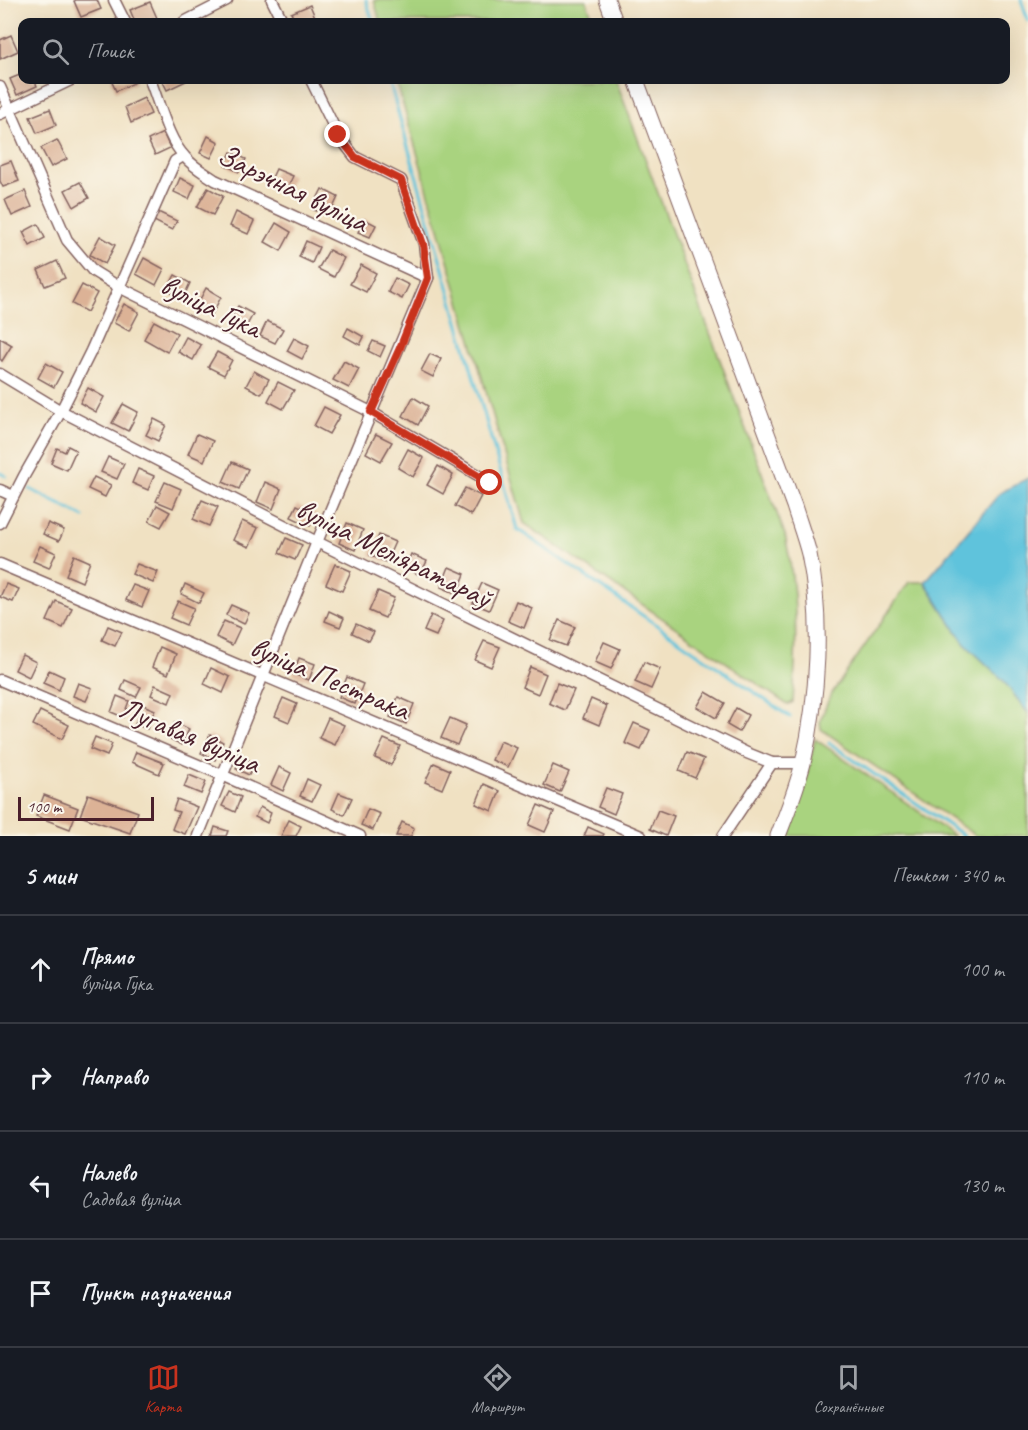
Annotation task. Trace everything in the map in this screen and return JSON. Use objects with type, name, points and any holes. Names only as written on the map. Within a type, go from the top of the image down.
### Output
[{"type":"main road","points":[[607,0],[614,18]]},
{"type":"main road","points":[[637,84],[790,495],[808,554],[814,591],[816,677],[803,763],[778,836]]},
{"type":"street","points":[[114,0],[123,18]]},
{"type":"street","points":[[192,18],[226,0]]},
{"type":"street","points":[[272,0],[281,18]]},
{"type":"street","points":[[0,114],[62,84]]},
{"type":"street","name":"Зарэчная вуліца","points":[[152,84],[174,140],[183,156],[215,180],[428,278]]},
{"type":"street","points":[[198,836],[317,542],[428,278],[423,244],[401,180],[355,157],[338,135],[313,84]]},
{"type":"street","name":"вуліца Гука","points":[[0,87],[67,240],[93,271],[119,287],[371,412],[490,483]]},
{"type":"street","points":[[0,523],[91,351],[175,161],[183,156]]},
{"type":"street","name":"вуліца Меліяратараў","points":[[0,374],[61,411],[317,542],[772,764]]},
{"type":"street","points":[[0,490],[13,496]]},
{"type":"street","name":"вуліца Пестрака","points":[[0,564],[641,836]]},
{"type":"street","name":"Лугавая вуліца","points":[[0,680],[360,836]]},
{"type":"street","points":[[723,836],[772,764],[803,763]]},
{"type":"green space","points":[[374,0],[586,0],[593,18],[379,18]]},
{"type":"green space","points":[[397,84],[617,84],[785,535],[792,578],[795,618],[793,702],[788,705],[524,523]]},
{"type":"green space","points":[[909,582],[925,582],[964,643],[1003,680],[1028,713],[1028,836],[976,836],[821,729],[820,721],[830,696]]},
{"type":"green space","points":[[815,739],[954,836],[787,836],[804,788]]},
{"type":"water","points":[[1028,478],[1028,713],[1003,680],[964,643],[925,582],[1000,493]]},
{"type":"building","points":[[97,0],[101,9],[81,17],[74,1]]},
{"type":"building","points":[[150,2],[157,18],[133,18],[130,10]]},
{"type":"building","points":[[310,5],[315,18],[294,18],[291,13]]},
{"type":"building","points":[[11,35],[18,51],[0,59],[0,40]]},
{"type":"building","points":[[18,76],[18,84],[36,84],[37,86],[17,95],[10,79]]},
{"type":"building","points":[[113,84],[132,84],[116,91]]},
{"type":"building","points":[[164,84],[180,84],[167,90]]},
{"type":"building","points":[[144,98],[151,114],[131,123],[125,107]]},
{"type":"building","points":[[50,109],[56,125],[37,133],[30,117]]},
{"type":"building","points":[[163,133],[170,148],[155,155],[148,140]]},
{"type":"building","points":[[208,136],[219,142],[211,158],[200,153]]},
{"type":"building","points":[[57,140],[67,159],[51,167],[41,148]]},
{"type":"building","points":[[231,152],[246,159],[239,172],[225,165]]},
{"type":"building","points":[[11,161],[19,181],[3,187],[0,181],[0,165]]},
{"type":"building","points":[[276,169],[293,176],[285,193],[268,186]]},
{"type":"building","points":[[180,178],[195,185],[189,199],[174,192]]},
{"type":"building","points":[[80,182],[89,198],[74,207],[65,190]]},
{"type":"building","points":[[208,188],[223,196],[213,215],[197,207]]},
{"type":"building","points":[[322,189],[338,197],[329,216],[312,209]]},
{"type":"building","points":[[25,191],[32,207],[12,216],[5,200]]},
{"type":"building","points":[[158,212],[177,221],[172,230],[154,221]]},
{"type":"building","points":[[236,212],[254,221],[248,234],[230,226]]},
{"type":"building","points":[[364,219],[376,225],[370,237],[358,232]]},
{"type":"building","points":[[276,223],[291,232],[281,251],[265,242]]},
{"type":"building","points":[[38,224],[45,238],[30,246],[23,232]]},
{"type":"building","points":[[100,236],[115,245],[105,264],[90,255]]},
{"type":"building","points":[[306,241],[319,247],[312,263],[299,257]]},
{"type":"building","points":[[329,250],[344,258],[334,277],[318,269]]},
{"type":"building","points":[[144,258],[164,269],[156,285],[136,274]]},
{"type":"building","points":[[57,261],[65,278],[45,286],[38,270]]},
{"type":"building","points":[[361,265],[376,273],[366,292],[350,284]]},
{"type":"building","points":[[175,275],[190,283],[183,298],[167,290]]},
{"type":"building","points":[[395,278],[409,285],[402,299],[388,292]]},
{"type":"building","points":[[82,285],[97,293],[87,312],[72,304]]},
{"type":"building","points":[[206,288],[221,297],[211,316],[196,307]]},
{"type":"building","points":[[124,304],[139,312],[129,331],[114,323]]},
{"type":"building","points":[[238,306],[253,314],[245,329],[230,321]]},
{"type":"building","points":[[154,321],[177,333],[167,352],[144,339]]},
{"type":"building","points":[[267,321],[283,329],[275,343],[260,336]]},
{"type":"building","points":[[348,328],[364,337],[360,345],[344,336]]},
{"type":"building","points":[[186,337],[201,345],[193,360],[178,352]]},
{"type":"building","points":[[0,338],[12,345],[2,361],[0,359]]},
{"type":"building","points":[[294,338],[309,346],[302,359],[287,351]]},
{"type":"building","points":[[373,341],[385,346],[380,357],[368,351]]},
{"type":"building","points":[[217,352],[232,360],[224,375],[208,367]]},
{"type":"building","points":[[430,354],[441,359],[433,377],[421,371]]},
{"type":"building","points":[[344,361],[359,369],[349,388],[333,380]]},
{"type":"building","points":[[46,363],[62,372],[54,387],[38,378]]},
{"type":"building","points":[[254,371],[269,379],[261,394],[246,386]]},
{"type":"building","points":[[278,382],[294,390],[283,409],[268,401]]},
{"type":"building","points":[[88,388],[104,397],[96,412],[80,403]]},
{"type":"building","points":[[413,397],[428,406],[418,425],[403,416]]},
{"type":"building","points":[[123,404],[138,412],[128,431],[112,423]]},
{"type":"building","points":[[324,407],[340,415],[329,434],[314,426]]},
{"type":"building","points":[[154,419],[166,425],[158,441],[146,435]]},
{"type":"building","points":[[197,434],[213,441],[204,461],[188,454]]},
{"type":"building","points":[[376,434],[392,442],[381,461],[366,453]]},
{"type":"building","points":[[68,446],[76,450],[67,470],[51,463],[57,448],[65,452]]},
{"type":"building","points":[[408,449],[424,458],[413,477],[398,468]]},
{"type":"building","points":[[108,457],[124,464],[117,479],[101,472]]},
{"type":"building","points":[[232,462],[248,469],[239,489],[223,482]]},
{"type":"building","points":[[438,466],[453,475],[443,494],[427,485]]},
{"type":"building","points":[[138,469],[154,476],[148,490],[132,483]]},
{"type":"building","points":[[94,477],[111,485],[105,497],[88,489]]},
{"type":"building","points":[[165,482],[181,489],[173,508],[156,501]]},
{"type":"building","points":[[265,482],[281,489],[273,509],[257,502]]},
{"type":"building","points":[[465,488],[481,496],[471,515],[455,506]]},
{"type":"building","points":[[202,500],[218,507],[209,526],[193,519]]},
{"type":"building","points":[[157,505],[170,512],[161,527],[149,521]]},
{"type":"building","points":[[297,505],[316,514],[310,526],[291,517]]},
{"type":"building","points":[[242,521],[258,528],[249,547],[233,540]]},
{"type":"building","points":[[48,523],[64,530],[59,541],[43,534]]},
{"type":"building","points":[[347,523],[363,530],[355,550],[339,543]]},
{"type":"building","points":[[379,535],[395,542],[386,562],[370,555]]},
{"type":"building","points":[[286,538],[302,545],[295,560],[279,553]]},
{"type":"building","points":[[40,546],[56,553],[49,568],[33,561]]},
{"type":"building","points":[[411,554],[427,561],[420,575],[405,568]]},
{"type":"building","points":[[74,555],[90,562],[82,582],[66,575]]},
{"type":"building","points":[[137,564],[158,572],[153,583],[132,574]]},
{"type":"building","points":[[335,564],[351,571],[342,591],[326,584]]},
{"type":"building","points":[[449,567],[465,574],[457,594],[441,587]]},
{"type":"building","points":[[482,583],[498,590],[489,610],[473,603]]},
{"type":"building","points":[[6,584],[19,589],[13,602],[0,597]]},
{"type":"building","points":[[185,584],[204,593],[199,603],[181,594]]},
{"type":"building","points":[[133,585],[149,591],[142,607],[126,600]]},
{"type":"building","points":[[378,591],[394,598],[385,618],[369,611]]},
{"type":"building","points":[[56,601],[72,608],[63,628],[47,621]]},
{"type":"building","points":[[178,601],[194,608],[186,625],[170,618]]},
{"type":"building","points":[[516,601],[532,608],[524,628],[508,621]]},
{"type":"building","points":[[231,605],[249,613],[244,624],[226,615]]},
{"type":"building","points":[[329,611],[344,618],[340,627],[325,621]]},
{"type":"building","points":[[431,615],[443,621],[436,636],[424,631]]},
{"type":"building","points":[[559,620],[575,627],[566,646],[550,640]]},
{"type":"building","points":[[224,621],[240,628],[232,645],[216,637]]},
{"type":"building","points":[[356,624],[374,632],[369,641],[352,633]]},
{"type":"building","points":[[108,626],[122,632],[115,646],[102,640]]},
{"type":"building","points":[[484,641],[500,647],[491,667],[475,660]]},
{"type":"building","points":[[604,642],[620,649],[611,669],[595,662]]},
{"type":"building","points":[[160,647],[176,654],[168,674],[152,667]]},
{"type":"building","points":[[22,655],[36,662],[29,677],[15,670]]},
{"type":"building","points":[[299,658],[315,664],[309,680],[293,674]]},
{"type":"building","points":[[644,662],[660,669],[651,689],[635,682]]},
{"type":"building","points":[[530,667],[546,674],[538,694],[522,687]]},
{"type":"building","points":[[211,668],[230,677],[223,693],[204,684]]},
{"type":"building","points":[[49,670],[64,677],[59,690],[43,683]]},
{"type":"building","points":[[347,677],[363,684],[355,704],[339,697]]},
{"type":"building","points":[[125,680],[141,687],[136,697],[121,690]]},
{"type":"building","points":[[78,683],[92,688],[86,701],[73,696]]},
{"type":"building","points":[[557,683],[574,690],[565,710],[549,703]]},
{"type":"building","points":[[155,685],[173,693],[169,703],[151,695]]},
{"type":"building","points":[[706,692],[725,703],[716,718],[697,707]]},
{"type":"building","points":[[117,696],[129,701],[123,717],[111,712]]},
{"type":"building","points":[[398,697],[414,704],[406,724],[390,717]]},
{"type":"building","points":[[283,698],[297,704],[289,722],[275,716]]},
{"type":"building","points":[[591,699],[607,706],[599,725],[583,718]]},
{"type":"building","points":[[143,705],[155,710],[147,729],[135,724]]},
{"type":"building","points":[[736,708],[748,715],[739,732],[727,725]]},
{"type":"building","points":[[40,711],[69,725],[62,739],[33,725]]},
{"type":"building","points":[[328,718],[344,725],[335,745],[319,738]]},
{"type":"building","points":[[450,718],[466,725],[457,745],[441,738]]},
{"type":"building","points":[[175,722],[189,729],[182,745],[168,738]]},
{"type":"building","points":[[634,723],[650,730],[641,750],[625,743]]},
{"type":"building","points":[[210,735],[223,742],[215,760],[201,753]]},
{"type":"building","points":[[95,737],[112,744],[107,756],[90,749]]},
{"type":"building","points":[[384,739],[400,746],[391,765],[375,758]]},
{"type":"building","points":[[500,741],[517,748],[508,767],[492,760]]},
{"type":"building","points":[[136,752],[164,763],[159,774],[132,762]]},
{"type":"building","points":[[687,752],[704,759],[695,778],[679,771]]},
{"type":"building","points":[[242,757],[255,763],[249,775],[236,769]]},
{"type":"building","points":[[434,763],[450,770],[442,789],[425,782]]},
{"type":"building","points":[[553,765],[569,772],[560,792],[544,785]]},
{"type":"building","points":[[279,767],[291,773],[283,791],[271,785]]},
{"type":"building","points":[[189,775],[206,782],[201,794],[184,787]]},
{"type":"building","points":[[307,779],[320,785],[312,801],[300,796]]},
{"type":"building","points":[[484,784],[500,791],[492,811],[476,804]]},
{"type":"building","points":[[606,788],[622,794],[614,814],[598,807]]},
{"type":"building","points":[[229,792],[241,797],[235,812],[222,806]]},
{"type":"building","points":[[339,793],[352,798],[344,815],[332,809]]},
{"type":"building","points":[[88,794],[138,812],[130,833],[80,816]]},
{"type":"building","points":[[44,795],[78,808],[70,829],[36,816]]},
{"type":"building","points":[[177,799],[197,807],[185,834],[172,829],[179,812],[173,810]]},
{"type":"building","points":[[538,805],[554,812],[545,832],[529,825]]},
{"type":"building","points":[[260,807],[271,813],[267,823],[255,817]]},
{"type":"building","points":[[368,809],[380,814],[373,830],[361,825]]},
{"type":"building","points":[[658,810],[674,816],[666,836],[650,829]]},
{"type":"building","points":[[289,820],[301,826],[296,836],[281,836]]},
{"type":"building","points":[[402,822],[414,828],[411,836],[396,836]]},
{"type":"building","points":[[215,827],[228,831],[226,836],[212,836]]},
{"type":"building","points":[[588,827],[604,834],[603,836],[584,836]]},
{"type":"waterway","points":[[366,0],[372,18]]},
{"type":"waterway","points":[[1021,0],[1028,21]]},
{"type":"waterway","points":[[390,84],[517,529],[790,717]]},
{"type":"waterway","points":[[0,473],[6,476]]},
{"type":"waterway","points":[[30,489],[84,517]]},
{"type":"waterway","points":[[829,743],[964,836]]},
{"type":"route","points":[[338,135],[355,157],[401,180],[423,244],[428,278],[371,412],[490,483]]}]
